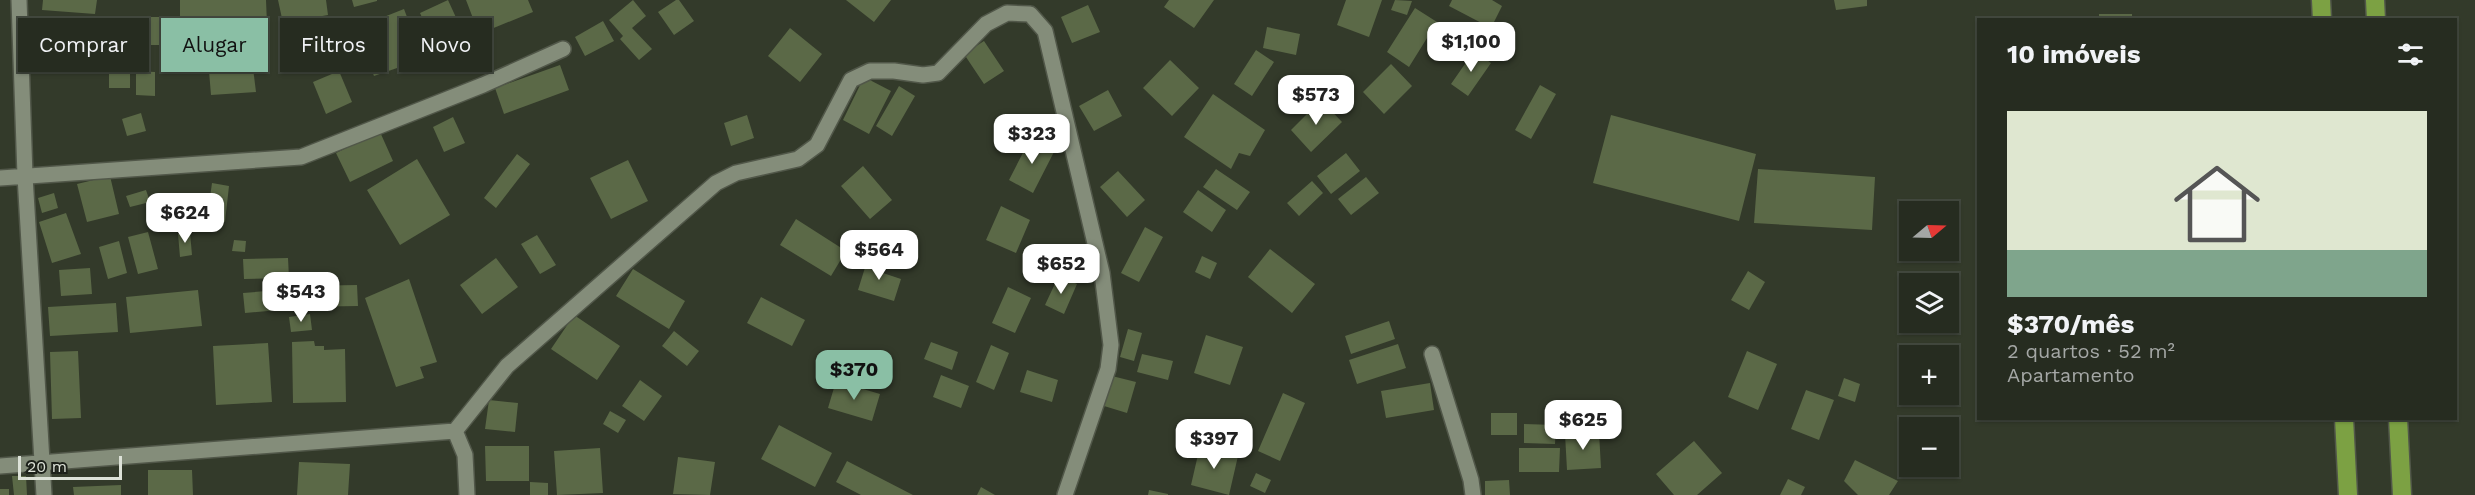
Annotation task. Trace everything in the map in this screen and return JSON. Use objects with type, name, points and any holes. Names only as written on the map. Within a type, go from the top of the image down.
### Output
[{"type":"highway","points":[[2321,0],[2322,18]]},
{"type":"highway","points":[[2375,0],[2376,18]]},
{"type":"highway","points":[[2343,420],[2348,495]]},
{"type":"highway","points":[[2398,420],[2402,495]]},
{"type":"street","points":[[19,0],[25,176],[44,495]]},
{"type":"street","points":[[0,466],[455,431],[507,366],[716,183],[736,173],[798,159],[817,145],[851,80],[870,71],[894,70],[922,75],[938,73],[986,24],[1007,13],[1030,14],[1045,31],[1102,273],[1111,345],[1108,369],[1065,495]]},
{"type":"street","points":[[0,178],[301,157],[483,84],[563,49]]},
{"type":"street","points":[[1432,354],[1471,480],[1473,495]]},
{"type":"street","points":[[455,431],[465,455],[467,495]]},
{"type":"building","points":[[43,0],[97,0],[95,14],[42,10]]},
{"type":"building","points":[[180,0],[266,0],[267,18],[180,18]]},
{"type":"building","points":[[278,0],[326,0],[328,15],[311,18],[282,18]]},
{"type":"building","points":[[352,0],[377,0],[377,1],[354,7]]},
{"type":"building","points":[[448,0],[456,18],[422,18],[420,13]]},
{"type":"building","points":[[466,0],[528,0],[533,12],[492,29],[492,18],[473,18]]},
{"type":"building","points":[[633,0],[646,16],[632,28],[652,49],[639,60],[620,39],[623,36],[609,20]]},
{"type":"building","points":[[679,0],[694,21],[674,35],[658,12]]},
{"type":"building","points":[[846,0],[891,0],[874,22]]},
{"type":"building","points":[[1169,0],[1214,0],[1194,28],[1164,7]]},
{"type":"building","points":[[1346,0],[1382,0],[1369,37],[1337,25]]},
{"type":"building","points":[[1395,0],[1412,1],[1407,15],[1391,10]]},
{"type":"building","points":[[1452,0],[1492,0],[1502,6],[1491,28],[1449,6]]},
{"type":"building","points":[[1834,0],[1867,0],[1867,6],[1836,10]]},
{"type":"building","points":[[1088,5],[1100,32],[1072,43],[1061,17]]},
{"type":"building","points":[[1415,8],[1437,22],[1409,67],[1387,52]]},
{"type":"building","points":[[404,9],[407,18],[399,18],[399,67],[387,71],[387,18],[381,18]]},
{"type":"building","points":[[2099,14],[2132,14],[2132,18],[2099,18]]},
{"type":"building","points":[[177,17],[161,18],[161,45],[149,45],[149,18],[106,18]]},
{"type":"building","points":[[603,21],[614,41],[585,56],[575,37]]},
{"type":"building","points":[[1267,27],[1300,34],[1296,55],[1263,48]]},
{"type":"building","points":[[790,28],[822,54],[800,82],[768,56]]},
{"type":"building","points":[[984,41],[1004,71],[984,84],[964,54]]},
{"type":"building","points":[[1256,50],[1274,62],[1252,96],[1234,84]]},
{"type":"building","points":[[1474,51],[1491,63],[1468,96],[1451,84]]},
{"type":"building","points":[[1170,60],[1199,88],[1172,116],[1143,88]]},
{"type":"building","points":[[1391,64],[1412,86],[1384,114],[1363,92]]},
{"type":"building","points":[[560,65],[569,90],[504,114],[495,88]]},
{"type":"building","points":[[109,72],[130,72],[130,88],[109,88]]},
{"type":"building","points":[[136,72],[155,72],[155,96],[136,95]]},
{"type":"building","points":[[209,72],[254,72],[256,92],[211,95]]},
{"type":"building","points":[[339,72],[352,102],[326,114],[313,82]]},
{"type":"building","points":[[372,72],[386,72],[374,76]]},
{"type":"building","points":[[864,77],[891,91],[869,134],[843,120]]},
{"type":"building","points":[[1540,85],[1556,94],[1531,139],[1515,130]]},
{"type":"building","points":[[899,86],[915,96],[892,136],[876,126]]},
{"type":"building","points":[[1108,90],[1122,116],[1094,131],[1079,106]]},
{"type":"building","points":[[1213,94],[1265,130],[1250,156],[1239,153],[1231,169],[1184,137]]},
{"type":"building","points":[[1321,100],[1342,122],[1311,152],[1291,130]]},
{"type":"building","points":[[141,113],[146,131],[127,136],[122,119]]},
{"type":"building","points":[[747,115],[754,138],[731,146],[724,123]]},
{"type":"building","points":[[1611,115],[1756,154],[1739,221],[1593,183]]},
{"type":"building","points":[[453,117],[465,143],[444,152],[433,127]]},
{"type":"building","points":[[380,132],[393,161],[350,182],[336,153]]},
{"type":"building","points":[[1031,137],[1055,150],[1033,193],[1009,180]]},
{"type":"building","points":[[1346,153],[1360,171],[1331,194],[1317,176]]},
{"type":"building","points":[[517,154],[530,164],[496,208],[484,198]]},
{"type":"building","points":[[417,159],[450,215],[400,245],[367,190]]},
{"type":"building","points":[[628,160],[648,201],[611,219],[590,178]]},
{"type":"building","points":[[863,166],[892,200],[870,219],[841,186]]},
{"type":"building","points":[[1216,169],[1250,192],[1237,210],[1203,187]]},
{"type":"building","points":[[1758,169],[1875,177],[1872,230],[1754,223]]},
{"type":"building","points":[[1118,171],[1145,200],[1127,217],[1100,187]]},
{"type":"building","points":[[110,176],[119,214],[87,222],[77,184]]},
{"type":"building","points":[[1366,177],[1379,193],[1351,215],[1338,199]]},
{"type":"building","points":[[1312,181],[1323,193],[1299,216],[1287,203]]},
{"type":"building","points":[[212,183],[229,186],[225,222],[207,219]]},
{"type":"building","points":[[146,190],[150,202],[130,207],[126,196]]},
{"type":"building","points":[[1198,190],[1226,210],[1212,232],[1183,212]]},
{"type":"building","points":[[54,193],[58,208],[42,213],[38,198]]},
{"type":"building","points":[[1001,206],[1030,220],[1016,253],[986,240]]},
{"type":"building","points":[[66,213],[81,254],[52,263],[39,222]]},
{"type":"building","points":[[796,219],[846,251],[831,276],[780,245]]},
{"type":"building","points":[[1145,227],[1163,237],[1139,282],[1121,273]]},
{"type":"building","points":[[148,232],[158,269],[138,274],[128,237]]},
{"type":"building","points":[[190,232],[192,255],[180,257],[178,234]]},
{"type":"building","points":[[537,235],[556,265],[540,274],[521,244]]},
{"type":"building","points":[[234,240],[246,241],[245,252],[232,251]]},
{"type":"building","points":[[119,241],[127,273],[108,279],[99,247]]},
{"type":"building","points":[[1270,249],[1315,284],[1292,313],[1248,277]]},
{"type":"building","points":[[1202,256],[1217,263],[1210,279],[1195,272]]},
{"type":"building","points":[[288,258],[289,278],[244,279],[243,259]]},
{"type":"building","points":[[496,258],[518,287],[482,314],[460,285]]},
{"type":"building","points":[[868,258],[883,263],[880,272],[901,279],[894,301],[858,290]]},
{"type":"building","points":[[90,268],[92,294],[61,296],[59,270]]},
{"type":"building","points":[[633,269],[685,301],[669,329],[616,296]]},
{"type":"building","points":[[1748,271],[1765,282],[1749,310],[1731,300]]},
{"type":"building","points":[[1059,275],[1077,284],[1064,314],[1045,305]]},
{"type":"building","points":[[409,279],[437,362],[420,367],[424,378],[396,387],[365,298]]},
{"type":"building","points":[[357,285],[358,306],[300,307],[300,286]]},
{"type":"building","points":[[1008,287],[1031,298],[1015,333],[992,323]]},
{"type":"building","points":[[198,290],[202,326],[130,333],[126,297]]},
{"type":"building","points":[[278,290],[279,310],[245,313],[243,293]]},
{"type":"building","points":[[761,297],[805,320],[792,346],[747,323]]},
{"type":"building","points":[[116,303],[118,332],[50,336],[48,307]]},
{"type":"building","points":[[310,314],[312,330],[291,332],[289,317]]},
{"type":"building","points":[[574,315],[620,346],[597,380],[551,349]]},
{"type":"building","points":[[1389,321],[1395,339],[1351,354],[1345,336]]},
{"type":"building","points":[[1128,329],[1142,333],[1134,361],[1120,357]]},
{"type":"building","points":[[674,331],[699,351],[687,366],[662,346]]},
{"type":"building","points":[[1206,335],[1243,347],[1230,385],[1194,373]]},
{"type":"building","points":[[314,341],[315,346],[324,346],[324,350],[345,349],[346,402],[293,403],[292,342]]},
{"type":"building","points":[[931,342],[958,352],[952,370],[924,359]]},
{"type":"building","points":[[268,343],[272,402],[216,405],[213,346]]},
{"type":"building","points":[[1398,344],[1406,368],[1357,384],[1349,360]]},
{"type":"building","points":[[991,345],[1009,353],[994,390],[976,382]]},
{"type":"building","points":[[78,351],[81,418],[52,419],[50,352]]},
{"type":"building","points":[[1747,351],[1777,364],[1758,410],[1728,397]]},
{"type":"building","points":[[1142,354],[1173,361],[1168,380],[1137,372]]},
{"type":"building","points":[[1027,370],[1058,380],[1052,402],[1020,392]]},
{"type":"building","points":[[941,375],[969,386],[961,408],[933,397]]},
{"type":"building","points":[[1112,376],[1136,382],[1127,413],[1104,406]]},
{"type":"building","points":[[1844,378],[1860,384],[1855,402],[1838,396]]},
{"type":"building","points":[[640,380],[662,396],[644,421],[622,406]]},
{"type":"building","points":[[836,381],[880,394],[872,421],[828,408]]},
{"type":"building","points":[[1430,383],[1434,410],[1386,418],[1381,391]]},
{"type":"building","points":[[1806,390],[1834,400],[1819,440],[1791,429]]},
{"type":"building","points":[[1283,393],[1305,403],[1280,461],[1258,451]]},
{"type":"building","points":[[489,400],[518,403],[515,432],[485,429]]},
{"type":"building","points":[[610,411],[626,420],[618,433],[603,424]]},
{"type":"building","points":[[1491,413],[1517,413],[1517,435],[1491,435]]},
{"type":"building","points":[[1524,424],[1556,425],[1555,444],[1524,443]]},
{"type":"building","points":[[779,425],[832,453],[815,487],[761,459]]},
{"type":"building","points":[[1599,432],[1601,468],[1567,470],[1565,434]]},
{"type":"building","points":[[1694,441],[1722,473],[1697,495],[1674,495],[1656,474]]},
{"type":"building","points":[[485,446],[529,446],[529,481],[486,481]]},
{"type":"building","points":[[1200,446],[1238,456],[1229,495],[1191,485]]},
{"type":"building","points":[[600,448],[603,493],[557,495],[554,451]]},
{"type":"building","points":[[1519,448],[1560,448],[1559,472],[1519,472]]},
{"type":"building","points":[[678,457],[715,462],[710,495],[673,494]]},
{"type":"building","points":[[1855,460],[1898,481],[1889,495],[1858,495],[1844,481]]},
{"type":"building","points":[[847,461],[913,495],[861,495],[836,482]]},
{"type":"building","points":[[299,462],[350,464],[348,495],[297,495]]},
{"type":"building","points":[[148,470],[192,470],[193,495],[148,495]]},
{"type":"building","points":[[1256,473],[1271,480],[1265,493],[1250,486]]},
{"type":"building","points":[[12,476],[26,476],[27,495],[14,495]]},
{"type":"building","points":[[1788,479],[1805,487],[1801,495],[1780,495]]},
{"type":"building","points":[[1509,480],[1510,495],[1485,495],[1485,481]]},
{"type":"building","points":[[530,482],[548,483],[548,495],[530,495]]},
{"type":"building","points":[[121,485],[121,495],[74,495],[73,487]]},
{"type":"building","points":[[981,487],[995,495],[977,495]]},
{"type":"building","points":[[0,489],[9,489],[9,495],[0,495]]},
{"type":"building","points":[[1149,490],[1168,494],[1168,495],[1148,495]]}]
